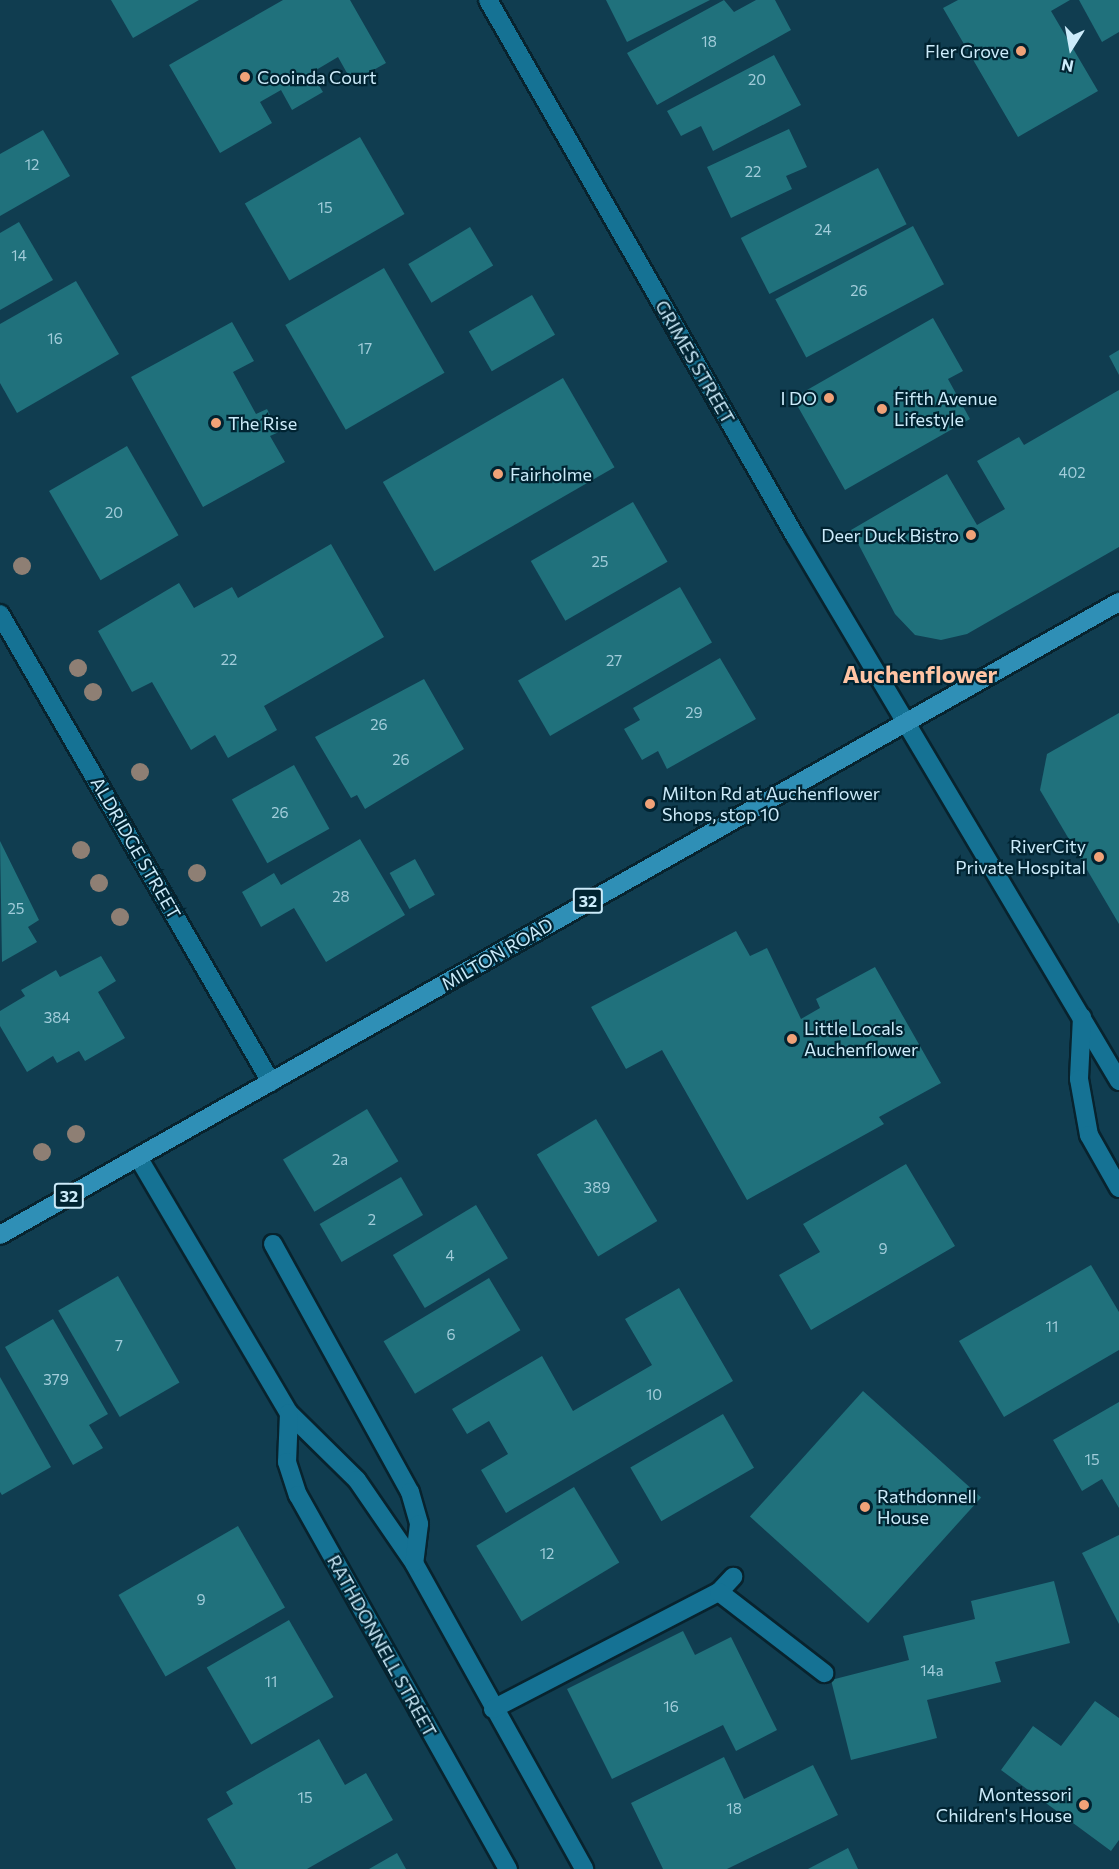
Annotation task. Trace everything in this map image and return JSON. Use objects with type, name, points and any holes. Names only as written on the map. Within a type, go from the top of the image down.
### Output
[{"type":"main road","name":"MILTON ROAD","points":[[0,1235],[1119,602]]},
{"type":"street","name":"GRIMES STREET","points":[[488,0],[906,721],[1119,1081]]},
{"type":"street","name":"ALDRIDGE STREET","points":[[0,614],[271,1082]]},
{"type":"street","points":[[1082,1017],[1079,1079],[1089,1136],[1119,1188]]},
{"type":"street","points":[[138,1157],[289,1413],[357,1480],[414,1563],[584,1869]]},
{"type":"street","points":[[273,1244],[410,1492],[419,1524],[414,1563]]},
{"type":"street","name":"RATHDONNELL STREET","points":[[289,1413],[287,1462],[298,1495],[508,1869]]},
{"type":"street","points":[[494,1708],[719,1592],[733,1577]]},
{"type":"street","points":[[719,1592],[824,1673]]},
{"type":"building","points":[[111,0],[199,0],[133,38]]},
{"type":"building","name":"Cooinda Court","points":[[283,0],[350,0],[386,63],[352,82],[338,57],[311,73],[323,92],[292,110],[281,90],[260,102],[272,123],[220,153],[169,65]]},
{"type":"building","points":[[606,0],[710,0],[627,42]]},
{"type":"building","points":[[724,0],[734,12],[756,0],[775,0],[791,30],[657,105],[627,53]]},
{"type":"building","name":"Fler Grove","points":[[958,0],[1070,0],[1051,11],[1098,91],[1018,137],[943,8]]},
{"type":"building","points":[[1079,0],[1119,0],[1119,32],[1102,42]]},
{"type":"building","points":[[774,55],[801,105],[713,151],[701,126],[681,136],[667,111]]},
{"type":"building","points":[[789,129],[807,167],[786,176],[792,189],[731,218],[707,167]]},
{"type":"building","points":[[43,130],[70,176],[0,216],[0,154]]},
{"type":"building","points":[[360,137],[404,214],[289,281],[245,204]]},
{"type":"building","points":[[878,168],[907,224],[769,294],[741,238]]},
{"type":"building","points":[[19,222],[53,280],[0,310],[0,233]]},
{"type":"building","points":[[913,226],[944,284],[806,358],[775,299]]},
{"type":"building","points":[[470,227],[493,266],[431,303],[408,264]]},
{"type":"building","points":[[384,268],[444,373],[346,430],[285,325]]},
{"type":"building","points":[[76,281],[119,354],[17,413],[0,383],[0,324]]},
{"type":"building","points":[[532,295],[555,335],[492,371],[469,332]]},
{"type":"building","name":"Fifth Avenue Lifestyle","points":[[933,318],[963,371],[948,379],[970,419],[845,490],[793,398]]},
{"type":"building","name":"The Rise","points":[[232,322],[254,361],[233,372],[256,414],[267,409],[279,432],[270,436],[285,462],[203,507],[131,377]]},
{"type":"building","points":[[1119,350],[1119,375],[1109,356]]},
{"type":"building","name":"Fairholme","points":[[563,378],[614,467],[434,571],[383,482]]},
{"type":"building","points":[[1119,390],[1119,547],[967,634],[941,640],[915,635],[895,614],[851,530],[947,474],[977,525],[1005,509],[977,461],[1019,437],[1024,445]]},
{"type":"building","points":[[127,446],[178,535],[101,580],[49,491]]},
{"type":"building","points":[[633,502],[668,562],[565,621],[531,561]]},
{"type":"building","points":[[331,544],[384,637],[264,706],[277,730],[228,758],[215,735],[191,750],[152,682],[132,692],[98,631],[179,583],[194,608],[232,587],[238,598]]},
{"type":"building","points":[[680,587],[712,642],[550,736],[518,680]]},
{"type":"building","points":[[720,658],[756,719],[667,769],[658,751],[642,760],[624,729],[640,720],[633,708]]},
{"type":"building","points":[[424,679],[464,749],[365,809],[357,795],[351,798],[315,737]]},
{"type":"building","name":"RiverCity Private Hospital","points":[[1119,713],[1119,924],[1040,790],[1047,754]]},
{"type":"building","points":[[294,765],[329,829],[267,863],[232,799]]},
{"type":"building","points":[[360,839],[405,915],[326,962],[294,908],[261,927],[242,892],[274,873],[281,885]]},
{"type":"building","points":[[0,841],[39,920],[28,927],[37,942],[2,962]]},
{"type":"building","points":[[415,859],[435,895],[410,909],[390,873]]},
{"type":"building","points":[[736,931],[750,956],[767,948],[801,1019],[820,1008],[816,999],[875,967],[941,1083],[879,1117],[884,1124],[747,1200],[662,1050],[626,1069],[591,1007]]},
{"type":"building","points":[[101,956],[116,981],[98,992],[125,1038],[85,1061],[79,1051],[57,1063],[53,1056],[27,1072],[0,1026],[0,1011],[25,996],[21,990],[56,970],[60,977]]},
{"type":"building","points":[[367,1109],[398,1161],[314,1212],[283,1159]]},
{"type":"building","points":[[596,1119],[657,1221],[598,1257],[537,1155]]},
{"type":"building","points":[[906,1164],[955,1246],[811,1330],[779,1275],[820,1252],[803,1224]]},
{"type":"building","points":[[401,1177],[423,1215],[342,1262],[320,1224]]},
{"type":"building","points":[[476,1205],[508,1258],[425,1308],[393,1255]]},
{"type":"building","points":[[1091,1265],[1119,1312],[1119,1350],[1004,1417],[959,1341]]},
{"type":"building","points":[[118,1276],[180,1383],[120,1417],[58,1310]]},
{"type":"building","points":[[489,1278],[520,1330],[415,1394],[384,1341]]},
{"type":"building","points":[[679,1288],[733,1381],[506,1513],[481,1470],[508,1454],[489,1421],[467,1434],[452,1409],[542,1356],[573,1411],[652,1365],[625,1319]]},
{"type":"building","points":[[53,1319],[108,1414],[89,1425],[103,1448],[73,1465],[5,1347]]},
{"type":"building","points":[[0,1377],[51,1467],[2,1495],[0,1492]]},
{"type":"building","name":"Rathdonnell House","points":[[863,1391],[981,1497],[868,1623],[750,1517]]},
{"type":"building","points":[[1119,1402],[1119,1508],[1102,1479],[1082,1491],[1053,1440]]},
{"type":"building","points":[[723,1414],[754,1468],[661,1521],[630,1468]]},
{"type":"building","points":[[574,1487],[619,1562],[522,1621],[476,1546]]},
{"type":"building","points":[[238,1526],[285,1607],[165,1676],[118,1595]]},
{"type":"building","points":[[1119,1535],[1119,1624],[1082,1553]]},
{"type":"building","points":[[1054,1581],[1070,1643],[995,1662],[1001,1682],[927,1700],[937,1738],[851,1760],[831,1680],[909,1660],[903,1636],[975,1619],[971,1601]]},
{"type":"building","points":[[289,1620],[334,1697],[251,1745],[207,1667]]},
{"type":"building","points":[[683,1631],[695,1655],[731,1637],[777,1730],[736,1751],[723,1725],[612,1779],[567,1689]]},
{"type":"building","name":"Montessori Children's House","points":[[1095,1701],[1119,1718],[1119,1840],[1111,1851],[1001,1770],[1033,1726],[1061,1746]]},
{"type":"building","points":[[319,1739],[345,1785],[366,1773],[393,1820],[307,1869],[236,1869],[207,1819],[233,1804],[226,1792]]},
{"type":"building","points":[[724,1757],[744,1799],[813,1765],[838,1815],[727,1869],[663,1869],[631,1803]]},
{"type":"building","points":[[848,1848],[858,1869],[808,1869]]},
{"type":"building","points":[[397,1853],[406,1869],[369,1869]]},
{"type":"place","name":"Fler Grove","points":[[1021,51]]},
{"type":"place","name":"Cooinda Court","points":[[245,77]]},
{"type":"place","name":"I DO","points":[[829,398]]},
{"type":"place","name":"Fifth Avenue Lifestyle","points":[[882,409]]},
{"type":"place","name":"The Rise","points":[[216,423]]},
{"type":"place","name":"Fairholme","points":[[498,474]]},
{"type":"place","name":"Deer Duck Bistro","points":[[971,535]]},
{"type":"place","name":"Milton Rd at Auchenflower Shops, stop 10","points":[[650,804]]},
{"type":"place","name":"RiverCity Private Hospital","points":[[1099,857]]},
{"type":"place","name":"Little Locals Auchenflower","points":[[792,1039]]},
{"type":"place","name":"Rathdonnell House","points":[[865,1507]]},
{"type":"place","name":"Montessori Children's House","points":[[1084,1805]]},
{"type":"district","name":"Auchenflower","points":[[920,674]]}]
